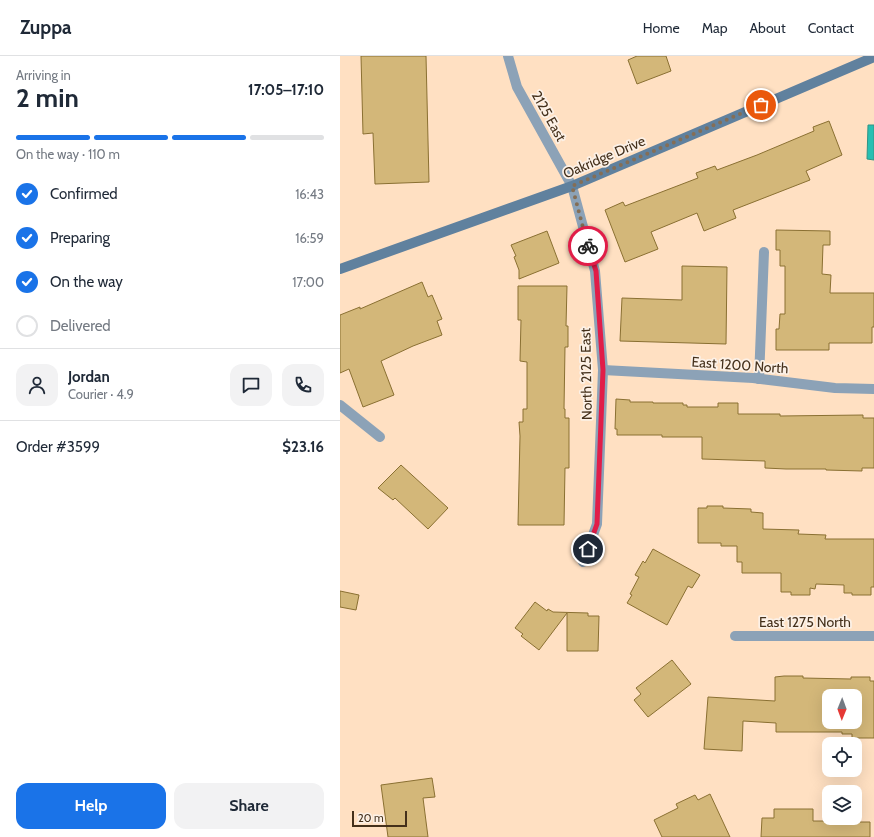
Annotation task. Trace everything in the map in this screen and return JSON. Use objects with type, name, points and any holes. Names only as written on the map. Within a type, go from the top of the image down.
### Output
[{"type":"street","name":"2125 East","points":[[508,56],[517,87],[572,186]]},
{"type":"street","name":"Oakridge Drive","points":[[340,269],[572,186],[874,58]]},
{"type":"street","name":"North 2125 East","points":[[572,186],[596,271],[603,370],[597,524],[583,562]]},
{"type":"street","points":[[759,379],[764,252]]},
{"type":"street","name":"East 1200 North","points":[[603,370],[759,379],[835,388],[874,389]]},
{"type":"street","points":[[340,405],[380,437]]},
{"type":"street","name":"East 1275 North","points":[[735,636],[874,636]]},
{"type":"water","points":[[868,125],[874,125],[874,160],[867,159]]},
{"type":"building","points":[[361,56],[426,56],[429,182],[375,184],[373,133],[363,134]]},
{"type":"building","points":[[637,56],[666,56],[671,71],[637,84],[628,60]]},
{"type":"building","points":[[829,121],[842,155],[806,171],[810,180],[733,210],[736,218],[704,231],[697,213],[651,232],[658,249],[625,262],[605,210],[623,202],[625,206],[698,178],[696,173],[715,166],[717,170],[757,155],[814,131],[813,127]]},
{"type":"building","points":[[776,230],[830,231],[830,245],[823,245],[822,274],[831,275],[830,293],[874,293],[874,327],[872,327],[872,343],[829,343],[829,350],[776,350],[776,329],[779,329],[780,314],[785,314],[785,266],[780,266],[780,250],[776,250]]},
{"type":"building","points":[[547,231],[559,263],[519,279],[519,270],[514,257],[516,256],[511,245]]},
{"type":"building","points":[[682,266],[727,267],[726,344],[620,341],[622,298],[682,300]]},
{"type":"building","points":[[422,282],[428,297],[432,295],[442,319],[437,321],[442,335],[413,346],[381,361],[394,395],[363,407],[349,369],[340,373],[340,315],[360,307],[360,309]]},
{"type":"building","points":[[518,286],[567,286],[566,326],[568,326],[568,347],[565,347],[564,409],[565,418],[569,418],[569,468],[565,468],[564,525],[518,525],[519,422],[523,422],[523,409],[527,409],[527,362],[520,361],[521,320],[518,320]]},
{"type":"building","points":[[616,399],[630,400],[630,402],[683,403],[683,405],[687,405],[687,407],[718,407],[718,403],[738,403],[738,414],[780,414],[780,416],[863,415],[863,418],[874,418],[874,468],[862,468],[862,471],[765,468],[765,461],[702,459],[702,437],[617,435],[617,429],[615,429]]},
{"type":"building","points":[[401,465],[448,508],[428,529],[395,498],[393,500],[378,488]]},
{"type":"building","points":[[707,506],[751,509],[751,512],[763,513],[763,529],[799,530],[798,534],[826,535],[825,539],[874,539],[874,587],[871,587],[871,595],[852,595],[852,593],[844,593],[844,585],[816,584],[815,589],[810,588],[810,595],[791,595],[791,592],[781,592],[781,573],[742,573],[742,562],[737,562],[737,546],[721,546],[721,543],[698,543],[698,508],[707,508]]},
{"type":"building","points":[[653,549],[700,575],[692,588],[688,586],[667,625],[627,603],[639,577],[635,575],[643,561],[645,563]]},
{"type":"building","points":[[340,591],[359,595],[356,610],[340,607]]},
{"type":"building","points":[[535,602],[547,611],[548,609],[553,612],[588,613],[588,616],[599,616],[598,651],[567,651],[567,613],[539,650],[521,636],[523,634],[515,628]]},
{"type":"building","points":[[672,660],[691,684],[648,717],[634,700],[641,694],[636,688]]},
{"type":"building","points":[[803,676],[803,678],[851,679],[851,677],[870,677],[870,681],[874,681],[874,738],[852,737],[852,734],[842,734],[842,732],[776,732],[776,723],[743,721],[742,751],[704,749],[708,697],[775,701],[775,677]]},
{"type":"building","points":[[432,778],[435,797],[423,798],[428,837],[388,837],[381,785]]},
{"type":"building","points":[[710,794],[730,837],[662,837],[654,820],[678,808],[676,804],[695,795],[698,800]]},
{"type":"building","points":[[774,809],[813,809],[813,821],[822,821],[822,825],[862,825],[862,822],[870,822],[870,837],[761,837],[762,818],[774,818]]},
{"type":"way so far","points":[[588,246],[572,186],[761,105]]},
{"type":"route","points":[[588,246],[596,271],[603,370],[597,524],[588,549]]}]
